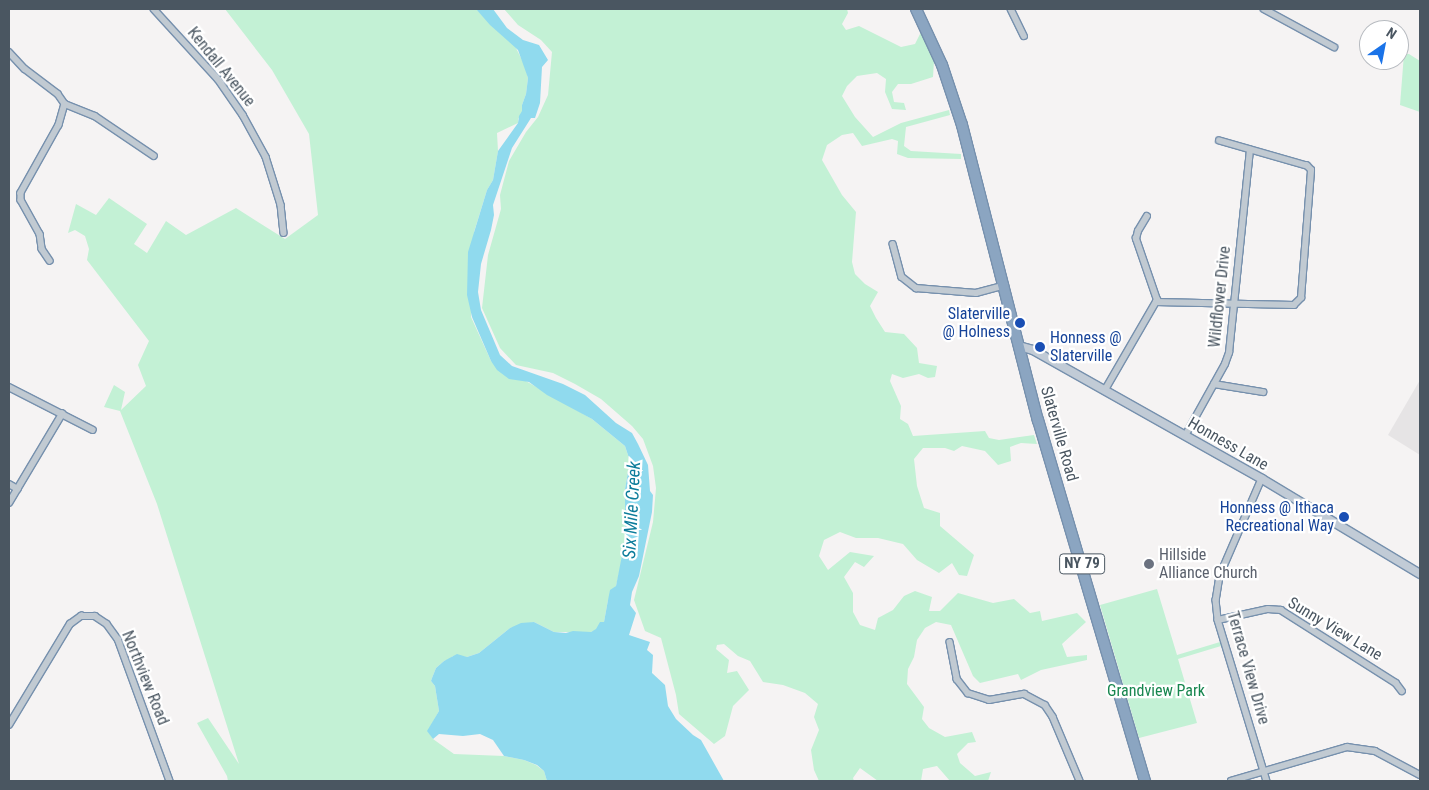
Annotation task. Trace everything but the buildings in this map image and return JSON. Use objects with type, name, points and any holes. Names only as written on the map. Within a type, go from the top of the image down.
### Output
[{"type":"highway","name":"Slaterville Road","points":[[916,9],[942,65],[962,125],[1038,420],[1145,781]]},
{"type":"street","name":"Kendall Avenue","points":[[154,9],[218,79],[243,115],[266,157],[281,205],[284,233]]},
{"type":"street","points":[[1011,9],[1024,36]]},
{"type":"street","points":[[1264,9],[1334,47]]},
{"type":"street","points":[[9,52],[25,69],[58,94],[65,104],[95,116],[154,156]]},
{"type":"street","points":[[50,262],[42,249],[40,234],[21,200],[21,193],[59,125],[65,104]]},
{"type":"street","points":[[1156,302],[1294,305],[1301,298],[1312,172],[1307,166],[1220,141]]},
{"type":"street","name":"Wildflower Drive","points":[[1185,436],[1229,353],[1250,150]]},
{"type":"street","points":[[1105,390],[1157,298],[1136,239],[1138,230],[1147,216]]},
{"type":"street","points":[[893,244],[902,277],[916,288],[976,293],[1005,286]]},
{"type":"street","name":"Honness Lane","points":[[1019,346],[1033,350],[1105,390],[1420,574]]},
{"type":"street","points":[[1214,384],[1264,392]]},
{"type":"street","points":[[9,387],[93,430]]},
{"type":"street","points":[[9,503],[62,414]]},
{"type":"street","name":"Terrace View Drive","points":[[1262,480],[1218,584],[1216,600],[1218,620],[1267,781]]},
{"type":"street","points":[[9,484],[18,489]]},
{"type":"street","name":"Sunny View Lane","points":[[1218,620],[1268,610],[1281,610],[1396,683],[1402,691]]},
{"type":"street","name":"Northview Road","points":[[9,725],[70,624],[81,616],[95,616],[107,624],[118,639],[170,781]]},
{"type":"street","points":[[950,642],[957,678],[968,693],[989,700],[1024,694],[1045,705],[1080,781]]},
{"type":"street","points":[[1232,781],[1343,748],[1357,747],[1375,751],[1420,775]]},
{"type":"shaded area","points":[[1420,380],[1420,455],[1388,435]]},
{"type":"green space","points":[[225,9],[476,9],[515,46],[525,66],[528,78],[526,94],[522,105],[523,111],[518,119],[518,123],[497,133],[498,151],[493,180],[487,190],[474,232],[471,317],[491,361],[592,419],[625,446],[630,461],[625,489],[627,503],[624,552],[616,586],[608,600],[604,622],[596,630],[591,632],[554,632],[534,622],[510,628],[479,653],[467,657],[453,656],[436,668],[431,681],[435,686],[439,711],[428,731],[433,739],[454,754],[504,756],[524,760],[544,771],[547,781],[228,781],[197,723],[208,718],[239,764],[157,504],[120,411],[104,407],[114,385],[125,392],[121,410],[146,386],[138,365],[149,341],[87,260],[89,249],[85,236],[75,230],[68,233],[76,204],[96,215],[109,198],[147,224],[134,244],[147,253],[166,221],[186,235],[236,208],[285,239],[318,215],[309,134],[272,70]]},
{"type":"green space","points":[[504,9],[847,9],[848,13],[842,24],[846,30],[859,26],[901,47],[915,44],[921,32],[934,61],[933,77],[911,84],[898,84],[892,92],[894,102],[904,103],[906,110],[892,109],[885,92],[886,79],[877,73],[857,76],[847,86],[842,96],[855,117],[873,137],[901,123],[949,110],[950,115],[906,127],[904,146],[911,151],[961,154],[961,159],[908,158],[897,154],[898,141],[892,139],[862,146],[853,133],[842,135],[827,145],[822,160],[842,195],[856,212],[852,262],[855,274],[865,284],[878,292],[870,306],[876,318],[885,332],[904,334],[917,348],[919,363],[937,366],[935,377],[928,378],[919,374],[903,378],[892,374],[890,381],[901,406],[900,419],[908,424],[913,436],[985,431],[989,438],[999,440],[1034,435],[1037,444],[1021,443],[1010,447],[1011,461],[998,465],[985,451],[962,446],[954,451],[945,448],[923,448],[914,459],[917,486],[924,508],[940,513],[940,526],[974,555],[967,576],[959,575],[952,563],[939,573],[917,560],[903,544],[878,538],[856,538],[840,532],[824,540],[819,556],[828,570],[850,552],[874,556],[864,567],[855,562],[844,577],[853,593],[853,612],[860,625],[875,630],[878,618],[893,610],[904,596],[915,591],[932,597],[929,611],[940,611],[958,593],[993,603],[1014,599],[1030,613],[1040,611],[1042,621],[1077,613],[1086,622],[1062,644],[1067,657],[1087,655],[1087,660],[1041,670],[1021,680],[1018,674],[980,683],[973,676],[951,625],[936,622],[925,628],[917,640],[914,657],[908,669],[907,684],[924,707],[922,719],[929,728],[945,737],[972,732],[976,742],[968,743],[957,754],[960,763],[975,776],[991,772],[988,781],[950,781],[937,766],[923,769],[921,781],[878,781],[860,768],[853,778],[854,781],[819,781],[814,770],[811,750],[819,730],[814,717],[818,704],[805,693],[783,685],[763,682],[750,661],[738,656],[724,644],[717,645],[716,649],[729,660],[727,673],[737,671],[749,690],[733,706],[725,736],[714,744],[679,714],[661,638],[645,631],[634,600],[653,522],[656,488],[653,466],[643,439],[632,426],[601,399],[553,373],[516,365],[500,348],[482,308],[488,255],[501,209],[500,195],[509,161],[526,132],[538,117],[548,95],[552,52],[541,40],[518,25]]},
{"type":"green space","points":[[1409,54],[1420,61],[1420,112],[1400,105],[1403,70],[1409,70]]},
{"type":"green space","name":"Grandview Park","points":[[1157,589],[1177,655],[1220,642],[1221,646],[1178,659],[1197,723],[1139,738],[1100,605]]},
{"type":"water","name":"Six Mile Creek","points":[[476,9],[493,9],[507,28],[523,40],[539,45],[548,60],[542,67],[540,103],[535,118],[531,118],[512,148],[493,205],[494,215],[491,230],[481,264],[478,292],[481,310],[500,355],[512,366],[563,384],[585,395],[616,423],[632,433],[638,444],[648,465],[650,491],[653,495],[652,512],[639,576],[632,592],[630,605],[636,613],[629,635],[650,642],[647,650],[653,655],[652,673],[665,685],[668,706],[676,719],[701,740],[724,781],[547,781],[544,771],[537,765],[504,756],[493,740],[480,734],[463,736],[439,734],[433,739],[427,731],[439,711],[435,686],[431,681],[436,668],[444,661],[457,654],[467,657],[479,653],[510,628],[521,623],[534,622],[554,632],[566,633],[573,631],[591,632],[596,629],[600,622],[604,622],[610,590],[616,586],[625,540],[625,489],[630,461],[625,446],[592,419],[547,395],[529,382],[509,379],[497,370],[491,361],[472,317],[467,295],[468,252],[487,190],[493,180],[498,151],[518,123],[526,94],[528,78],[518,50],[490,25]]},
{"type":"place","name":"Slaterville @ Holness","points":[[1020,323]]},
{"type":"place","name":"Honness @ Slaterville","points":[[1040,347]]},
{"type":"place","name":"Honness @ Ithaca Recreational Way","points":[[1344,517]]},
{"type":"place","name":"Hillside Alliance Church","points":[[1149,564]]}]
